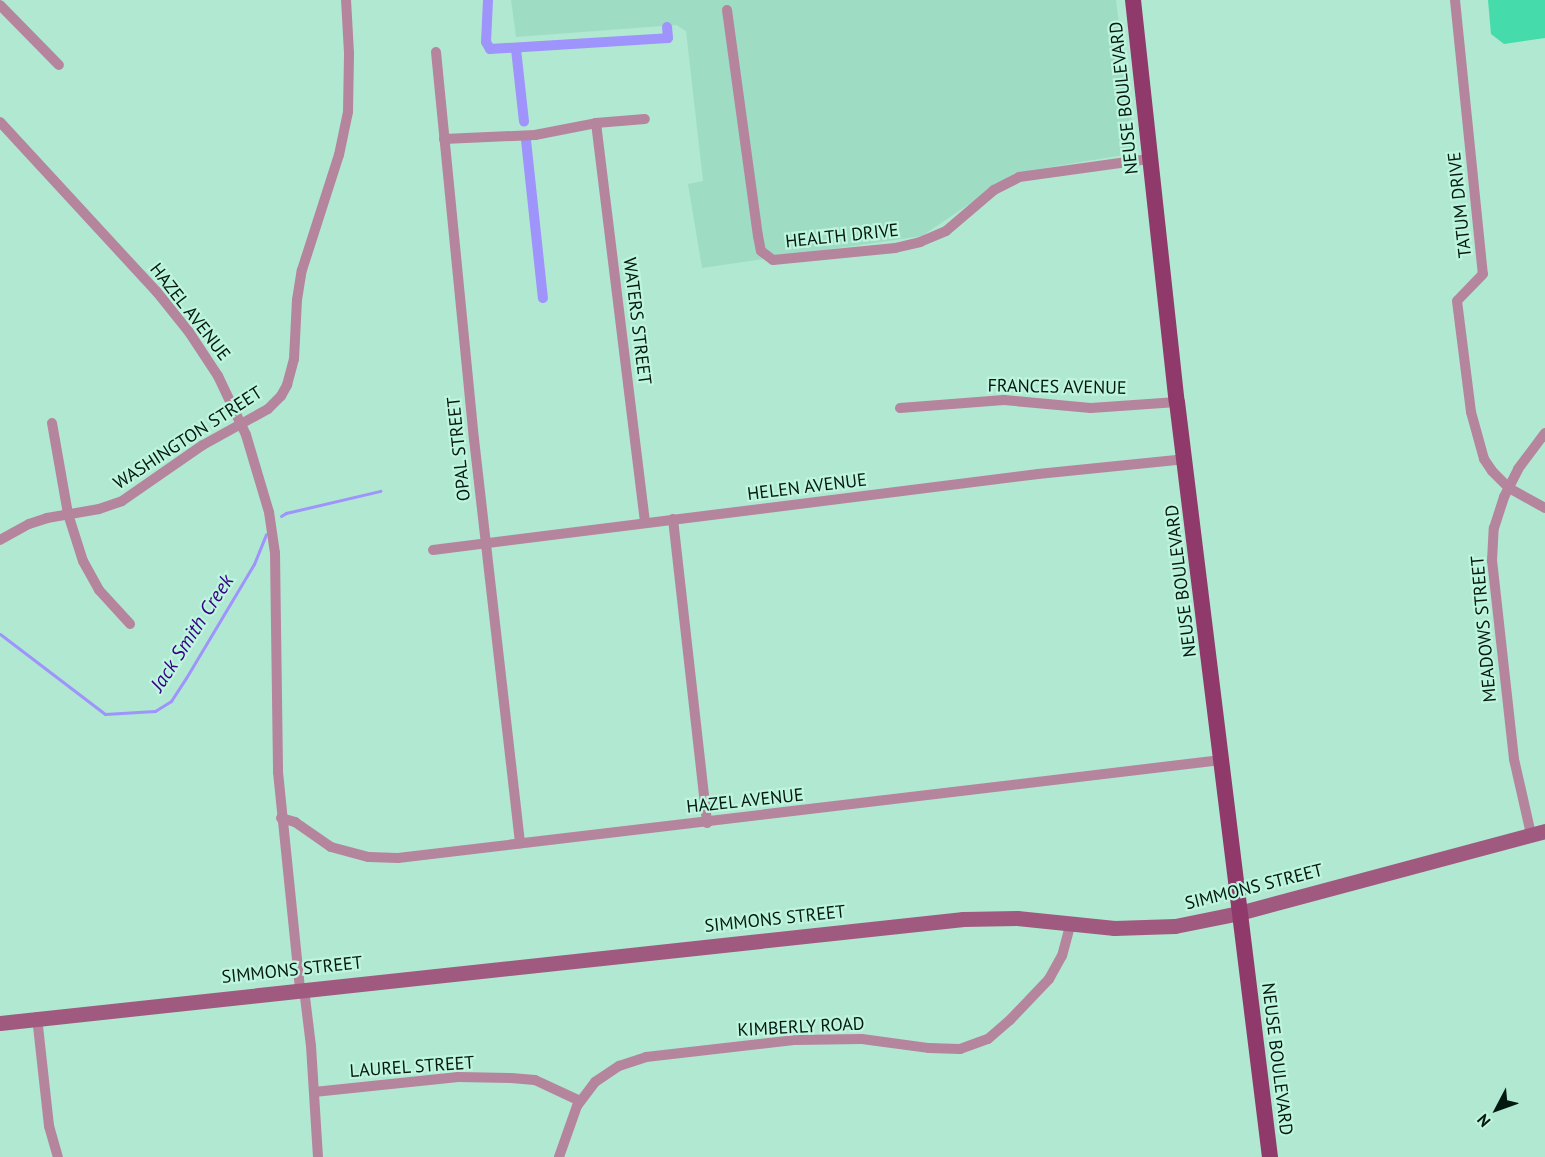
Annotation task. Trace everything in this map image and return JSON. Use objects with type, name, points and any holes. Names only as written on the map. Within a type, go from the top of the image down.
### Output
[{"type":"main road","name":"NEUSE BOULEVARD","points":[[1133,0],[1177,402],[1186,459],[1270,1157]]},
{"type":"street","name":"WASHINGTON STREET","points":[[0,540],[29,524],[99,509],[122,501],[203,445],[274,404],[287,385],[291,373],[302,270],[339,155],[348,112],[350,53],[346,0]]},
{"type":"street","name":"TATUM DRIVE","points":[[1455,0],[1483,274],[1457,301],[1471,412],[1484,459],[1509,488],[1545,508]]},
{"type":"street","points":[[0,5],[59,65]]},
{"type":"street","name":"HEALTH DRIVE","points":[[727,10],[758,236],[761,251],[773,260],[895,248],[920,242],[946,231],[994,190],[1020,177],[1149,159]]},
{"type":"street","name":"OPAL STREET","points":[[436,52],[486,543],[520,843]]},
{"type":"street","points":[[444,139],[535,135],[596,123],[645,119]]},
{"type":"street","name":"HAZEL AVENUE","points":[[0,122],[157,292],[183,324],[218,376],[241,424],[269,512],[275,553],[281,819],[314,1092],[318,1157]]},
{"type":"street","name":"WATERS STREET","points":[[596,123],[645,523]]},
{"type":"street","name":"FRANCES AVENUE","points":[[900,408],[1004,400],[1091,408],[1177,402]]},
{"type":"street","points":[[52,423],[68,514],[75,540],[92,581],[130,624]]},
{"type":"street","name":"MEADOWS STREET","points":[[1538,833],[1514,759],[1491,561],[1494,528],[1509,488],[1524,460],[1545,433]]},
{"type":"street","name":"HELEN AVENUE","points":[[433,550],[1038,474],[1186,459]]},
{"type":"street","points":[[673,519],[707,823]]},
{"type":"street","name":"HAZEL AVENUE","points":[[281,819],[295,822],[331,847],[369,857],[398,858],[650,826],[707,823],[1221,760]]},
{"type":"street","name":"SIMMONS STREET","points":[[0,1023],[37,1017],[938,921],[1017,918],[1114,927],[1158,927],[1239,913],[1538,833]]},
{"type":"street","name":"KIMBERLY ROAD","points":[[559,1157],[564,1134],[580,1101],[595,1082],[619,1066],[646,1057],[756,1043],[828,1038],[862,1039],[929,1048],[960,1049],[988,1039],[1030,1001],[1049,979],[1062,956],[1071,923]]},
{"type":"street","points":[[37,1017],[49,1126],[58,1157]]},
{"type":"street","name":"LAUREL STREET","points":[[314,1092],[458,1077],[511,1078],[536,1080],[580,1101]]},
{"type":"shaded area","points":[[511,0],[1116,0],[1136,153],[1015,173],[922,236],[702,268],[688,184],[703,181],[686,31],[676,25],[516,37]]},
{"type":"green space","points":[[1488,0],[1545,0],[1545,38],[1504,44],[1491,34]]},
{"type":"waterway","points":[[488,0],[486,42],[490,49],[668,38],[667,27]]},
{"type":"waterway","points":[[516,49],[524,122]]},
{"type":"waterway","points":[[526,140],[543,298]]},
{"type":"waterway","name":"Jack Smith Creek","points":[[281,516],[380,491]]},
{"type":"waterway","name":"Jack Smith Creek","points":[[0,634],[105,714],[155,711],[171,701],[186,678],[254,564],[266,534]]}]
